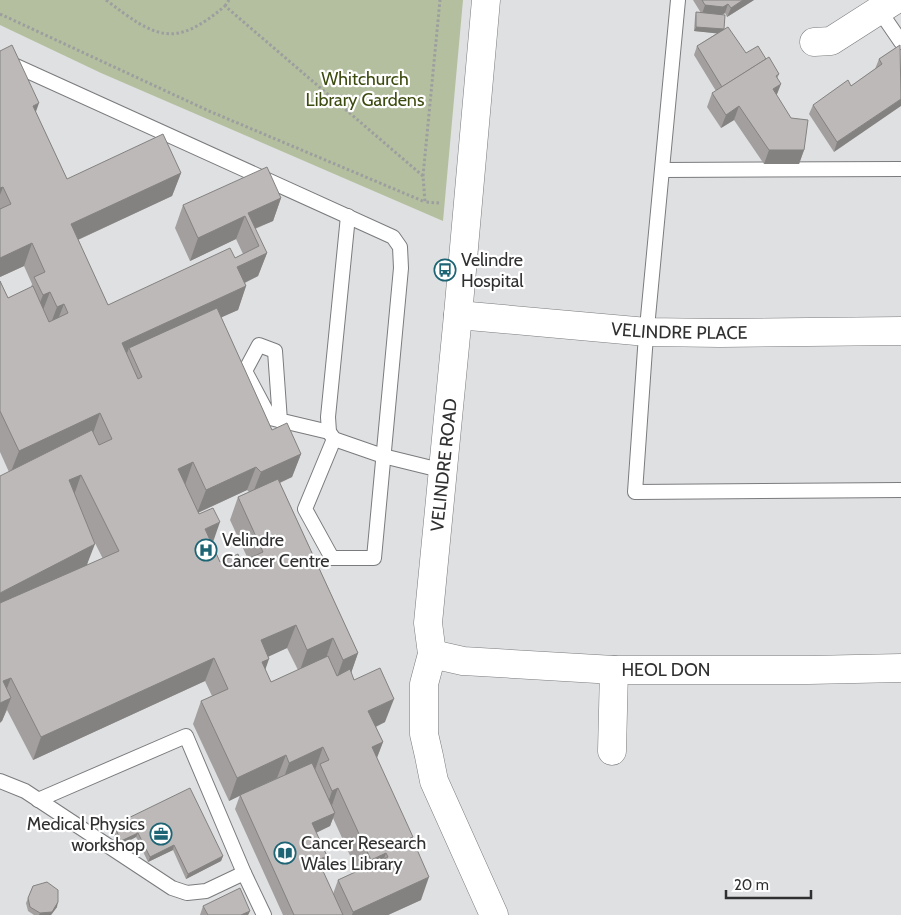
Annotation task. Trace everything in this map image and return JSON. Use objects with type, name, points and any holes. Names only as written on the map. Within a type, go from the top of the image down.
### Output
[{"type":"street","name":"VELINDRE ROAD","points":[[486,0],[444,471],[428,623],[432,654],[424,684],[424,734],[434,780],[494,915]]},
{"type":"street","points":[[814,42],[831,41],[882,3]]},
{"type":"street","name":"VELINDRE PLACE","points":[[458,315],[647,332],[901,331]]},
{"type":"street","name":"HEOL DON","points":[[432,654],[464,661],[614,670],[901,668]]},
{"type":"street","points":[[612,751],[614,670]]},
{"type":"lane","points":[[678,0],[647,332],[635,492],[901,490]]},
{"type":"lane","points":[[882,3],[901,42]]},
{"type":"lane","points":[[0,60],[348,216],[392,237],[400,247],[401,268],[374,558],[332,558],[305,509],[331,435],[328,416],[348,216]]},
{"type":"lane","points":[[663,170],[901,170]]},
{"type":"lane","points":[[280,421],[275,351],[260,345],[245,371],[270,418],[280,421],[331,435],[383,456],[444,471]]},
{"type":"lane","points":[[38,800],[186,736],[244,873],[264,915]]},
{"type":"lane","points":[[0,781],[25,791],[172,888],[187,893],[206,891],[244,873]]},
{"type":"path","points":[[106,0],[138,24],[163,34],[182,32],[208,20],[225,6],[229,0]]},
{"type":"path","points":[[425,202],[423,176],[440,0]]},
{"type":"path","points":[[225,6],[423,176]]},
{"type":"path","points":[[0,14],[209,111],[425,202],[468,206]]},
{"type":"green space","name":"Whitchurch Library Gardens","points":[[0,0],[463,0],[443,221],[101,73],[0,25]]},
{"type":"building","points":[[702,0],[743,0],[731,8],[728,4],[723,7],[705,5]]},
{"type":"building","points":[[696,12],[725,15],[724,29],[696,27]]},
{"type":"building","points":[[728,27],[746,53],[758,46],[766,59],[722,87],[697,46]]},
{"type":"building","points":[[12,45],[39,103],[33,106],[67,179],[163,134],[181,173],[71,224],[108,305],[230,248],[235,258],[259,246],[245,216],[198,238],[183,205],[267,167],[281,198],[248,213],[267,253],[237,267],[246,286],[122,343],[138,379],[142,377],[129,348],[217,308],[272,430],[287,423],[301,454],[261,472],[256,467],[206,490],[193,462],[178,469],[199,514],[213,508],[220,522],[205,529],[220,562],[238,554],[241,562],[263,552],[238,497],[278,479],[358,653],[343,660],[333,638],[307,650],[296,625],[261,640],[269,659],[262,662],[271,682],[328,656],[337,676],[350,669],[354,680],[380,668],[394,699],[368,711],[383,742],[372,747],[413,837],[398,843],[402,851],[415,845],[429,877],[353,912],[338,880],[388,857],[386,853],[371,860],[338,788],[332,791],[320,764],[329,760],[323,747],[289,763],[286,755],[237,778],[201,701],[228,689],[214,658],[41,737],[11,678],[3,681],[11,698],[0,703],[0,603],[119,551],[81,475],[69,480],[95,544],[0,593],[0,476],[92,430],[99,445],[112,439],[100,413],[19,451],[0,411],[0,281],[8,298],[33,286],[49,322],[68,313],[64,304],[57,307],[50,292],[43,295],[34,277],[45,272],[32,243],[0,258],[0,209],[11,204],[3,187],[0,188],[0,51]]},
{"type":"building","points":[[900,45],[901,99],[837,142],[813,105],[848,80],[851,86],[882,64],[879,59]]},
{"type":"building","points":[[769,57],[779,74],[776,76],[781,84],[773,89],[791,118],[808,120],[804,150],[769,150],[739,106],[726,115],[712,93]]},
{"type":"building","name":"Cancer Research Wales Library","points":[[312,763],[335,813],[312,823],[327,856],[318,860],[343,915],[294,915],[240,795]]},
{"type":"building","name":"Medical Physics workshop","points":[[190,788],[223,856],[188,874],[174,845],[150,857],[138,833],[121,841],[114,825]]},
{"type":"building","points":[[47,882],[58,890],[58,902],[52,912],[40,913],[30,907],[28,898],[33,886]]},
{"type":"building","points":[[240,888],[250,911],[241,915],[208,915],[203,906]]},
{"type":"place","name":"Velindre Hospital","points":[[445,270]]},
{"type":"place","name":"Velindre Cancer Centre","points":[[206,550]]},
{"type":"place","name":"Medical Physics workshop","points":[[161,834]]},
{"type":"place","name":"Cancer Research Wales Library","points":[[285,853]]}]
